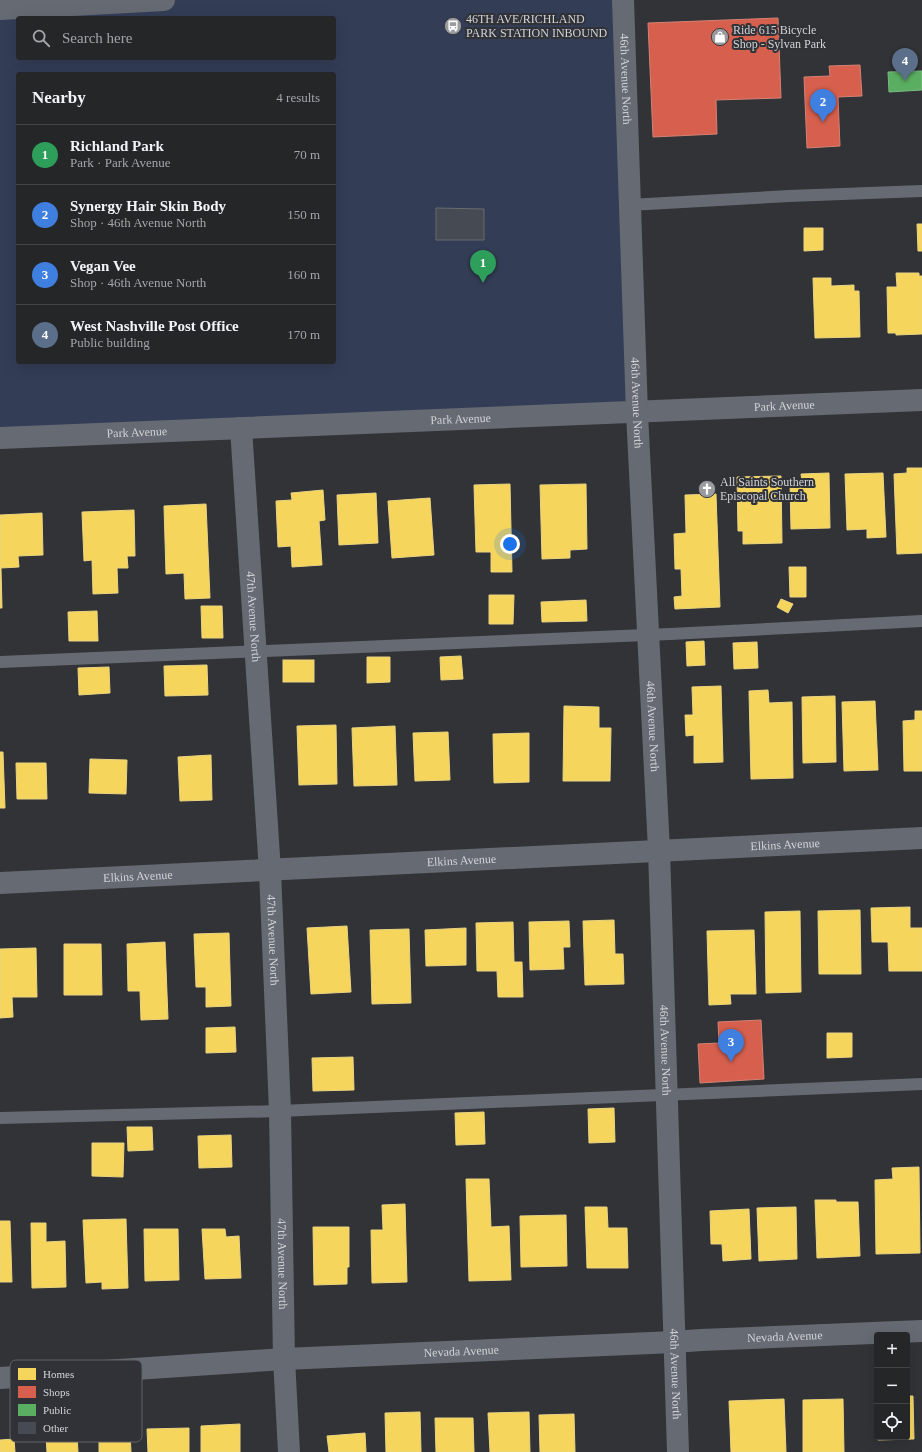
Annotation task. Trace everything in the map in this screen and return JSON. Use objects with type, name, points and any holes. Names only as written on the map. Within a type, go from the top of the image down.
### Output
[{"type":"street","points":[[0,9],[164,0]]},
{"type":"street","name":"46th Avenue North","points":[[623,0],[637,413],[650,634],[659,850],[678,1452]]},
{"type":"street","name":"Park Avenue","points":[[0,438],[637,413],[922,400]]},
{"type":"street","name":"47th Avenue North","points":[[241,428],[270,871],[280,1111],[284,1359],[289,1452]]},
{"type":"street","name":"Elkins Avenue","points":[[0,883],[922,838]]},
{"type":"street","name":"Nevada Avenue","points":[[142,1368],[284,1359],[674,1342],[709,1339],[922,1331]]},
{"type":"street","name":"Nevada Avenue","points":[[0,1378],[10,1377]]},
{"type":"lane","points":[[629,205],[922,191]]},
{"type":"lane","points":[[0,662],[922,621]]},
{"type":"lane","points":[[0,1118],[280,1111],[922,1084]]},
{"type":"shaded area","points":[[164,0],[623,0],[637,413],[0,439],[0,9]]},
{"type":"building: Homes","points":[[917,224],[922,224],[922,251],[918,251]]},
{"type":"building: Homes","points":[[804,228],[823,228],[823,250],[804,251]]},
{"type":"building: Homes","points":[[896,273],[919,273],[919,276],[922,276],[922,334],[896,335],[896,333],[888,333],[887,287],[897,287]]},
{"type":"building: Homes","points":[[813,278],[831,278],[831,286],[854,285],[854,291],[859,291],[860,337],[815,338]]},
{"type":"building: Homes","points":[[907,468],[922,468],[922,553],[897,554],[894,474],[907,473]]},
{"type":"building: Homes","points":[[829,473],[830,528],[791,529],[790,483],[802,482],[801,474]]},
{"type":"building: Homes","points":[[883,473],[886,537],[867,538],[867,529],[847,530],[845,474]]},
{"type":"building: Homes","points":[[781,476],[782,543],[743,544],[743,531],[738,531],[737,477]]},
{"type":"building: Homes","points":[[510,484],[512,572],[491,572],[491,552],[476,552],[474,485]]},
{"type":"building: Homes","points":[[586,484],[587,549],[570,550],[570,558],[542,559],[540,485]]},
{"type":"building: Homes","points":[[323,490],[325,520],[319,521],[322,565],[292,567],[291,546],[278,547],[276,501],[292,500],[291,493]]},
{"type":"building: Homes","points":[[376,493],[378,543],[339,545],[337,495]]},
{"type":"building: Homes","points":[[716,494],[720,607],[675,609],[674,597],[682,596],[681,569],[675,569],[674,534],[686,533],[685,495]]},
{"type":"building: Homes","points":[[430,498],[434,555],[392,558],[388,501]]},
{"type":"building: Homes","points":[[206,504],[210,598],[185,599],[184,573],[166,574],[164,506]]},
{"type":"building: Homes","points":[[134,510],[135,556],[127,556],[128,568],[117,568],[118,593],[93,594],[92,560],[84,561],[82,512]]},
{"type":"building: Homes","points":[[42,513],[43,555],[18,556],[19,567],[1,568],[2,608],[0,608],[0,515]]},
{"type":"building: Homes","points":[[789,567],[806,567],[806,597],[790,597]]},
{"type":"building: Homes","points":[[489,595],[514,595],[513,624],[489,624]]},
{"type":"building: Homes","points":[[781,599],[793,604],[788,613],[777,607]]},
{"type":"building: Homes","points":[[586,600],[587,621],[542,622],[541,602]]},
{"type":"building: Homes","points":[[201,606],[222,606],[223,638],[202,638]]},
{"type":"building: Homes","points":[[97,611],[98,641],[69,641],[68,612]]},
{"type":"building: Homes","points":[[704,641],[705,665],[687,666],[686,642]]},
{"type":"building: Homes","points":[[757,642],[758,668],[734,669],[733,643]]},
{"type":"building: Homes","points":[[461,656],[463,679],[441,680],[440,657]]},
{"type":"building: Homes","points":[[367,657],[390,657],[390,682],[367,683]]},
{"type":"building: Homes","points":[[283,660],[314,660],[314,682],[283,682]]},
{"type":"building: Homes","points":[[207,665],[208,695],[165,696],[164,666]]},
{"type":"building: Homes","points":[[109,667],[110,693],[79,695],[78,668]]},
{"type":"building: Homes","points":[[721,686],[723,762],[694,763],[694,735],[686,736],[685,715],[693,715],[692,687]]},
{"type":"building: Homes","points":[[768,690],[769,703],[792,702],[793,778],[751,779],[749,691]]},
{"type":"building: Homes","points":[[835,696],[836,762],[803,763],[802,697]]},
{"type":"building: Homes","points":[[875,701],[878,770],[844,771],[842,702]]},
{"type":"building: Homes","points":[[564,706],[599,707],[599,728],[611,728],[610,781],[563,781]]},
{"type":"building: Homes","points":[[915,711],[922,711],[922,771],[904,771],[903,721],[915,720]]},
{"type":"building: Homes","points":[[336,725],[337,784],[299,785],[297,726]]},
{"type":"building: Homes","points":[[395,726],[397,785],[354,786],[352,728]]},
{"type":"building: Homes","points":[[448,732],[450,780],[415,781],[413,733]]},
{"type":"building: Homes","points":[[529,733],[529,782],[494,783],[493,734]]},
{"type":"building: Homes","points":[[0,752],[3,752],[5,808],[0,808]]},
{"type":"building: Homes","points":[[211,755],[212,800],[180,801],[178,757]]},
{"type":"building: Homes","points":[[90,759],[127,760],[126,794],[89,793]]},
{"type":"building: Homes","points":[[16,763],[46,763],[47,799],[17,799]]},
{"type":"building: Homes","points":[[910,907],[910,928],[922,928],[922,971],[889,971],[888,942],[872,942],[871,908]]},
{"type":"building: Homes","points":[[860,910],[861,974],[819,974],[818,911]]},
{"type":"building: Homes","points":[[800,911],[801,992],[766,993],[765,912]]},
{"type":"building: Homes","points":[[614,920],[615,954],[623,954],[624,984],[585,985],[583,921]]},
{"type":"building: Homes","points":[[569,921],[570,947],[563,947],[564,969],[530,970],[529,922]]},
{"type":"building: Homes","points":[[513,922],[514,962],[522,962],[523,997],[498,997],[497,971],[477,971],[476,923]]},
{"type":"building: Homes","points":[[347,926],[351,992],[311,994],[307,928]]},
{"type":"building: Homes","points":[[466,928],[466,965],[426,966],[425,930]]},
{"type":"building: Homes","points":[[409,929],[411,1003],[372,1004],[370,930]]},
{"type":"building: Homes","points":[[754,930],[756,994],[730,994],[731,1004],[709,1005],[707,931]]},
{"type":"building: Homes","points":[[229,933],[231,1006],[206,1007],[206,987],[196,987],[194,934]]},
{"type":"building: Homes","points":[[165,942],[168,1019],[141,1020],[140,991],[128,991],[127,944]]},
{"type":"building: Homes","points":[[64,944],[101,944],[102,995],[64,995]]},
{"type":"building: Homes","points":[[36,948],[37,997],[12,997],[13,1017],[0,1018],[0,949]]},
{"type":"building: Homes","points":[[235,1027],[236,1052],[206,1053],[206,1028]]},
{"type":"building: Homes","points":[[827,1033],[852,1033],[852,1057],[827,1058]]},
{"type":"building: Homes","points":[[353,1057],[354,1090],[313,1091],[312,1058]]},
{"type":"building: Homes","points":[[614,1108],[615,1142],[589,1143],[588,1109]]},
{"type":"building: Homes","points":[[484,1112],[485,1144],[456,1145],[455,1113]]},
{"type":"building: Homes","points":[[127,1127],[152,1127],[153,1150],[128,1151]]},
{"type":"building: Homes","points":[[231,1135],[232,1167],[199,1168],[198,1136]]},
{"type":"building: Homes","points":[[92,1143],[124,1143],[123,1177],[92,1176]]},
{"type":"building: Homes","points":[[919,1167],[920,1253],[876,1254],[875,1180],[893,1179],[892,1168]]},
{"type":"building: Homes","points":[[466,1179],[489,1179],[491,1227],[509,1226],[511,1280],[469,1281]]},
{"type":"building: Homes","points":[[815,1200],[858,1202],[860,1256],[817,1258]]},
{"type":"building: Homes","points":[[405,1204],[407,1282],[372,1283],[371,1230],[383,1230],[382,1205]]},
{"type":"building: Homes","points":[[585,1207],[607,1207],[608,1228],[627,1228],[628,1268],[587,1268]]},
{"type":"building: Homes","points":[[796,1207],[797,1259],[759,1261],[757,1208]]},
{"type":"building: Homes","points":[[749,1209],[751,1259],[723,1261],[722,1244],[711,1244],[710,1211]]},
{"type":"building: Homes","points":[[566,1215],[567,1266],[521,1267],[520,1216]]},
{"type":"building: Homes","points":[[126,1219],[128,1288],[102,1289],[102,1282],[86,1283],[83,1220]]},
{"type":"building: Homes","points":[[0,1221],[10,1221],[12,1282],[0,1282]]},
{"type":"building: Homes","points":[[31,1223],[46,1223],[46,1242],[65,1241],[66,1287],[32,1288]]},
{"type":"building: Homes","points":[[313,1227],[349,1227],[349,1267],[347,1267],[347,1284],[314,1285]]},
{"type":"building: Homes","points":[[144,1229],[178,1229],[179,1280],[145,1281]]},
{"type":"building: Homes","points":[[202,1229],[225,1229],[226,1237],[239,1236],[241,1278],[205,1279]]},
{"type":"building: Homes","points":[[910,1396],[913,1396],[914,1439],[910,1439]]},
{"type":"building: Homes","points":[[784,1399],[786,1452],[731,1452],[729,1401]]},
{"type":"building: Homes","points":[[843,1399],[844,1452],[803,1452],[803,1400]]},
{"type":"building: Homes","points":[[420,1412],[421,1452],[386,1452],[385,1413]]},
{"type":"building: Homes","points":[[529,1412],[530,1452],[490,1452],[488,1413]]},
{"type":"building: Homes","points":[[574,1414],[575,1452],[540,1452],[539,1415]]},
{"type":"building: Homes","points":[[435,1418],[473,1418],[474,1452],[436,1452]]},
{"type":"building: Homes","points":[[240,1424],[240,1452],[201,1452],[201,1426]]},
{"type":"building: Homes","points":[[189,1428],[189,1452],[148,1452],[147,1429]]},
{"type":"building: Homes","points":[[365,1433],[366,1452],[329,1452],[327,1436]]},
{"type":"building: Homes","points":[[10,1439],[10,1442],[14,1442],[15,1452],[0,1452],[0,1440]]},
{"type":"building: Homes","points":[[46,1442],[77,1442],[78,1452],[47,1452]]},
{"type":"building: Homes","points":[[99,1442],[130,1442],[131,1452],[99,1452]]},
{"type":"building: Shops","points":[[778,18],[781,98],[716,100],[717,134],[653,137],[648,23]]},
{"type":"building: Shops","points":[[860,65],[862,96],[838,97],[840,146],[807,148],[804,77],[830,76],[829,66]]},
{"type":"building: Shops","points":[[761,1020],[764,1079],[700,1083],[698,1044],[719,1043],[718,1022]]},
{"type":"building: Public","points":[[922,71],[922,90],[889,92],[888,72]]},
{"type":"building: Other","points":[[445,25],[458,25],[459,29],[445,29]]},
{"type":"building: Other","points":[[436,208],[484,209],[484,240],[436,240]]},
{"type":"place","name":"46TH AVE/RICHLAND PARK STATION INBOUND","points":[[453,26]]},
{"type":"place","name":"Ride 615 Bicycle Shop - Sylvan Park","points":[[720,37]]},
{"type":"place","name":"West Nashville Post Office","points":[[905,81]]},
{"type":"place","name":"Synergy Hair Skin Body","points":[[823,122]]},
{"type":"place","name":"Richland Park","points":[[483,283]]},
{"type":"place","name":"All Saints Southern Episcopal Church","points":[[707,489]]},
{"type":"place","name":"Vegan Vee","points":[[731,1062]]}]
